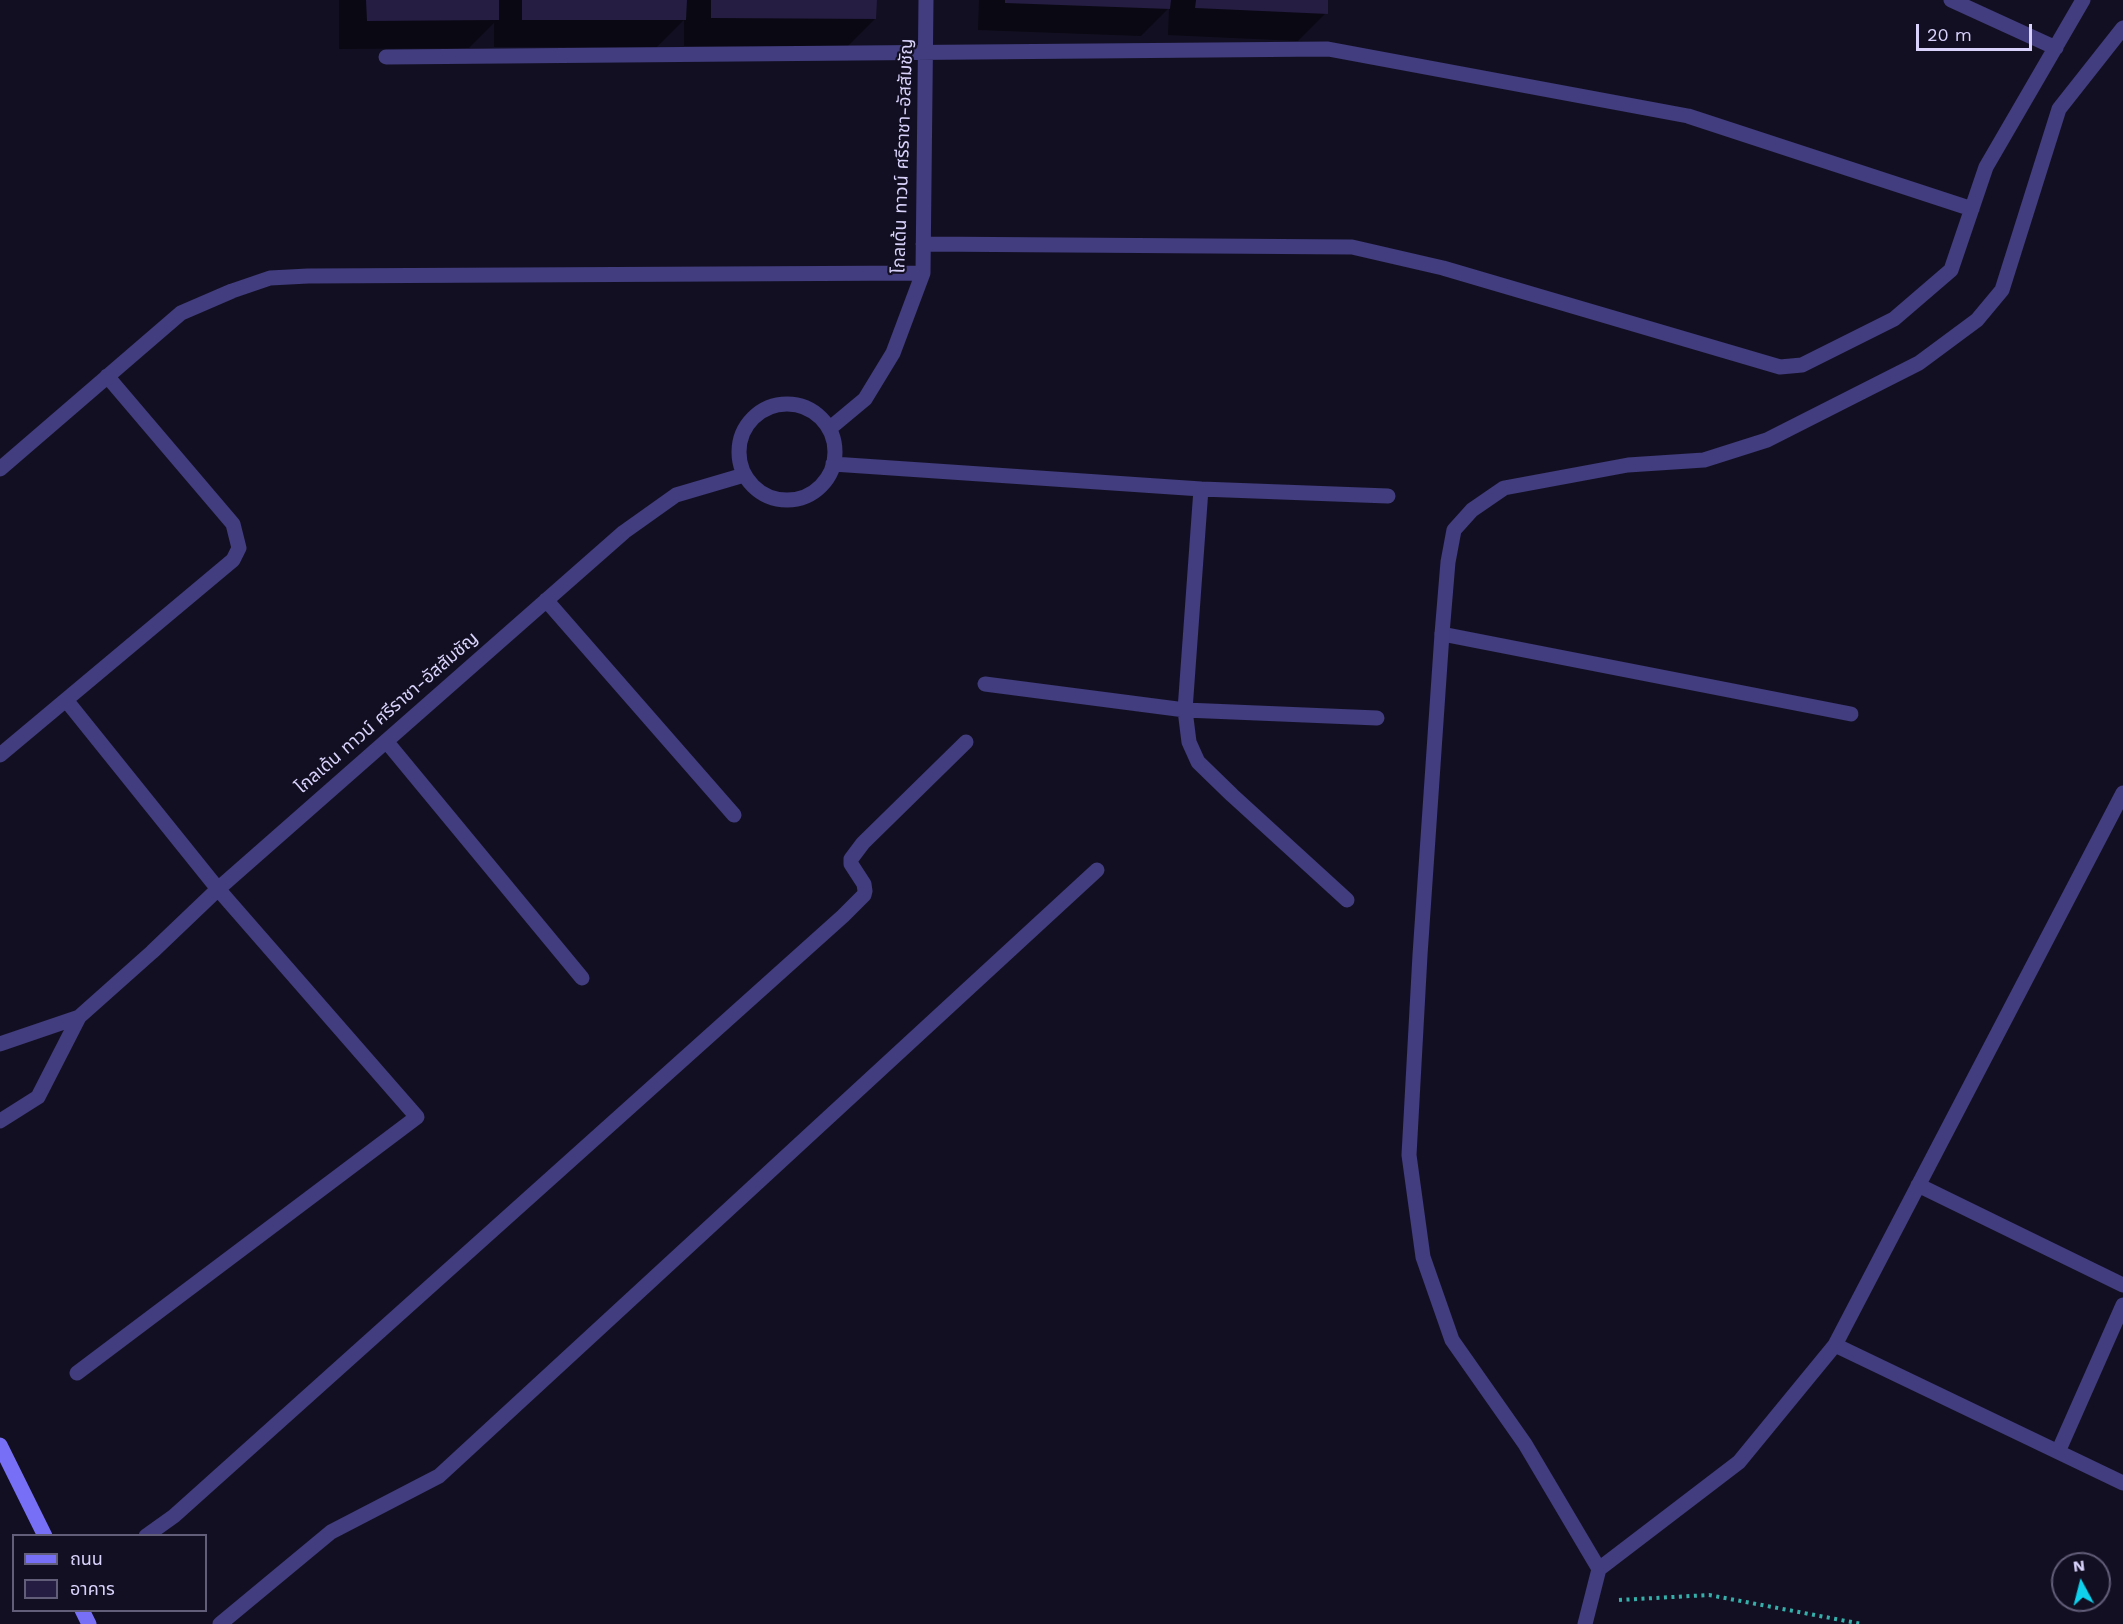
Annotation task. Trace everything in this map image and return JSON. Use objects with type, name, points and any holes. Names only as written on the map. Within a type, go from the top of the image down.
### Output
[{"type":"main road","points":[[0,1445],[44,1534]]},
{"type":"street","name":"โกลเด้น ทาวน์ ศรีราชา-อัสสัมชัญ","points":[[829,429],[865,399],[893,353],[923,273],[926,0]]},
{"type":"street","points":[[1951,0],[2056,48]]},
{"type":"street","points":[[923,244],[1352,247],[1443,268],[1780,367],[1802,365],[1894,319],[1951,270],[1986,167],[2083,0]]},
{"type":"street","points":[[1599,1569],[1525,1444],[1452,1340],[1423,1257],[1409,1155],[1420,943],[1442,634],[1448,562],[1454,530],[1472,510],[1504,488],[1628,465],[1704,460],[1767,440],[1919,363],[1977,320],[2002,290],[2059,109],[2123,28]]},
{"type":"street","points":[[386,57],[1328,49],[1688,116],[1972,209]]},
{"type":"street","points":[[0,469],[181,313],[232,291],[270,278],[923,273]]},
{"type":"street","points":[[0,755],[233,560],[239,548],[233,524],[107,376]]},
{"type":"street","points":[[795,404],[815,412],[829,429],[836,449],[832,470],[819,488],[800,499],[779,499],[758,492],[744,475],[738,454],[742,433],[754,415],[774,405],[795,404]]},
{"type":"street","points":[[833,464],[1201,489],[1388,496]]},
{"type":"street","name":"โกลเด้น ทาวน์ ศรีราชา-อัสสัมชัญ","points":[[0,1121],[38,1097],[79,1017],[218,889],[624,532],[676,495],[744,475]]},
{"type":"street","points":[[1201,489],[1185,710],[1189,742],[1198,762],[1347,900]]},
{"type":"street","points":[[546,600],[734,815]]},
{"type":"street","points":[[1442,634],[1851,714]]},
{"type":"street","points":[[985,684],[1185,710],[1377,718]]},
{"type":"street","points":[[66,699],[218,889],[417,1118],[77,1373]]},
{"type":"street","points":[[386,741],[582,978]]},
{"type":"street","points":[[149,1534],[174,1516],[843,916],[865,891],[864,884],[851,864],[851,859],[862,843],[966,742]]},
{"type":"street","points":[[1585,1624],[1599,1569],[1739,1462],[1835,1344],[2123,793]]},
{"type":"street","points":[[220,1624],[331,1532],[439,1476],[1097,870]]},
{"type":"street","name":"โกลเด้น ทาวน์ ศรีราชา-อัสสัมชัญ","points":[[0,1044],[79,1017]]},
{"type":"street","points":[[1918,1185],[2123,1285]]},
{"type":"street","points":[[2058,1452],[2123,1305]]},
{"type":"street","points":[[1835,1344],[2123,1483]]},
{"type":"path","points":[[1591,1601],[1709,1595],[1862,1624]]},
{"type":"building","points":[[366,0],[499,0],[499,20],[367,21]]},
{"type":"building","points":[[522,0],[687,0],[686,20],[522,20]]},
{"type":"building","points":[[711,0],[877,0],[876,19],[711,18]]},
{"type":"building","points":[[1005,0],[1171,0],[1170,9],[1005,3]]},
{"type":"building","points":[[1196,0],[1328,0],[1328,14],[1195,8]]}]
